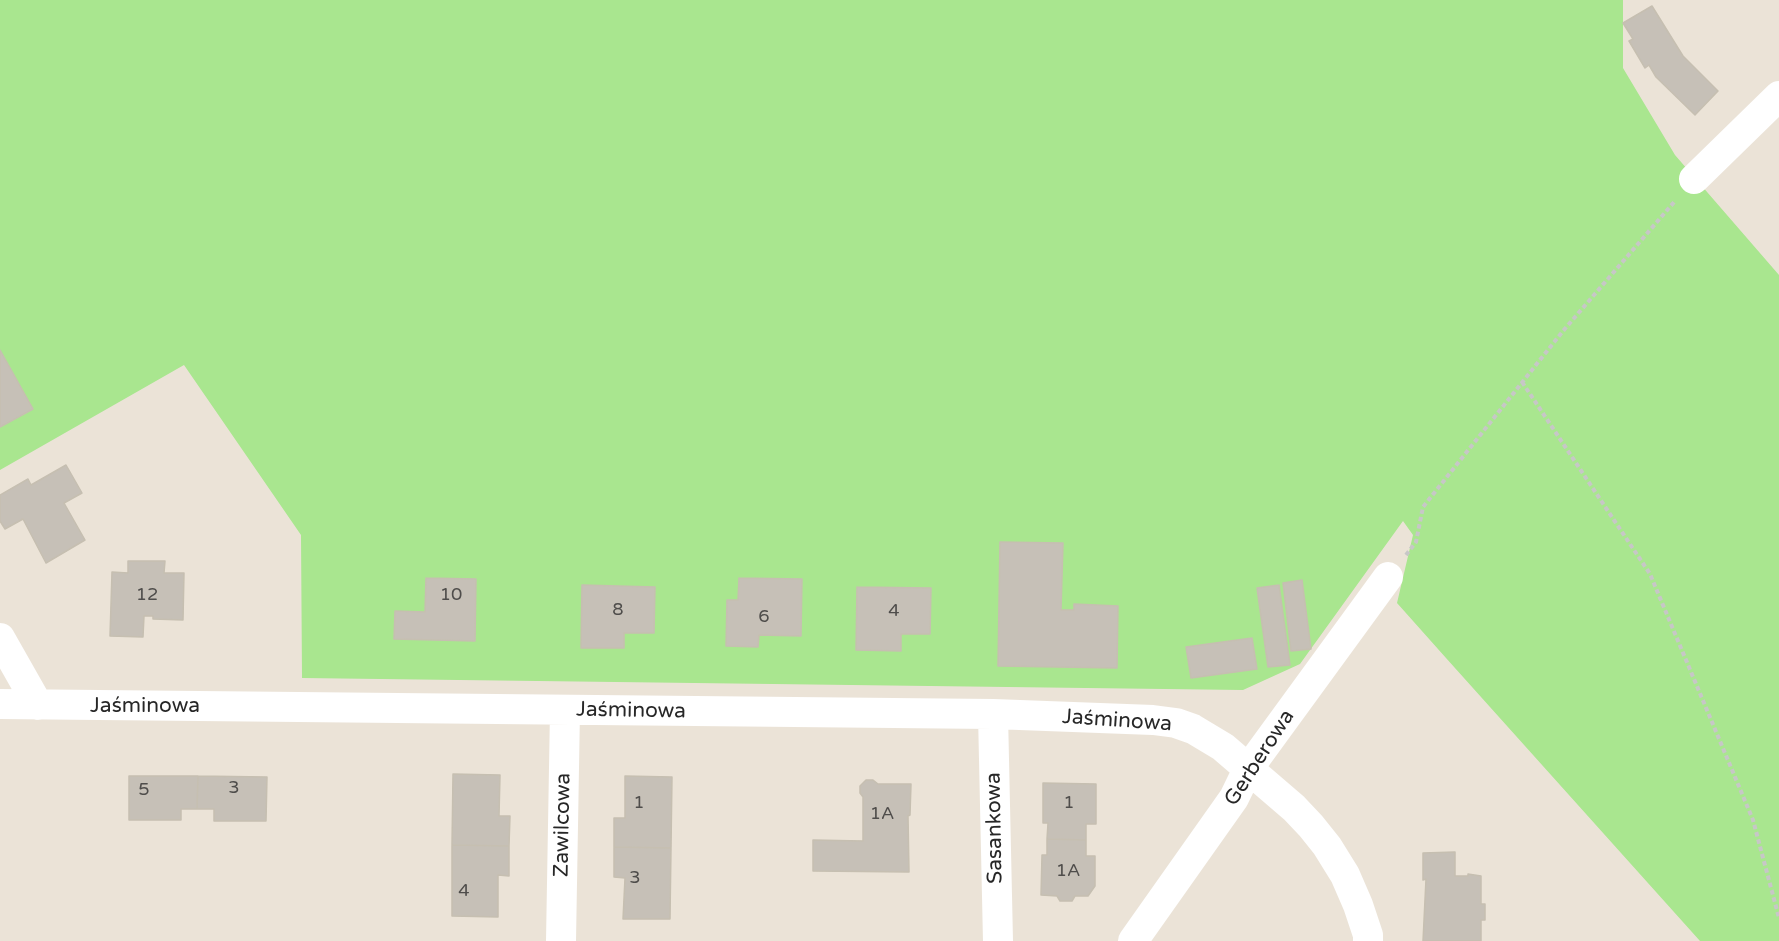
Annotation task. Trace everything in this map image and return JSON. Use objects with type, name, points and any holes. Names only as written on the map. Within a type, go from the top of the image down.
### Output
[{"type":"street","points":[[1694,178],[1779,96]]},
{"type":"street","name":"Gerberowa","points":[[1133,941],[1234,798],[1248,769],[1388,577]]},
{"type":"street","points":[[0,638],[38,705]]},
{"type":"street","name":"Jaśminowa","points":[[0,704],[993,714],[1152,720],[1176,723],[1193,729],[1223,747],[1294,808],[1327,846],[1344,875],[1358,905],[1368,941]]},
{"type":"street","name":"Zawilcowa","points":[[561,941],[565,710]]},
{"type":"street","name":"Sasankowa","points":[[993,714],[998,941]]},
{"type":"path","points":[[1388,577],[1416,542],[1423,507],[1563,332],[1694,178]]},
{"type":"path","points":[[1522,382],[1650,574],[1753,820],[1779,918]]},
{"type":"green space","points":[[0,0],[1623,0],[1623,68],[1675,155],[1779,275],[1779,941],[1700,941],[1446,658],[1397,603],[1413,535],[1403,521],[1300,664],[1243,690],[302,678],[301,535],[184,365],[0,470]]},
{"type":"building","points":[[1652,6],[1683,56],[1718,91],[1695,115],[1656,77],[1649,65],[1645,68],[1629,41],[1633,39],[1623,23]]},
{"type":"building","points":[[0,350],[33,409],[0,427]]},
{"type":"building","points":[[66,465],[82,493],[64,503],[85,540],[46,563],[23,519],[5,529],[0,521],[0,495],[28,479],[31,485]]},
{"type":"building","points":[[1000,542],[1063,543],[1061,610],[1074,610],[1074,604],[1118,606],[1117,668],[998,666]]},
{"type":"building","points":[[128,561],[165,561],[164,573],[184,573],[183,620],[153,619],[153,616],[144,616],[143,637],[110,636],[112,572],[128,573]]},
{"type":"building","points":[[426,578],[476,579],[475,641],[394,639],[395,611],[425,612]]},
{"type":"building","points":[[739,578],[802,579],[801,636],[759,635],[758,647],[726,646],[727,600],[738,600]]},
{"type":"building","points":[[1302,580],[1311,649],[1291,651],[1283,583]]},
{"type":"building","points":[[582,585],[655,587],[654,633],[624,633],[624,648],[581,648]]},
{"type":"building","points":[[1279,585],[1290,665],[1268,667],[1257,588]]},
{"type":"building","points":[[857,587],[931,588],[930,634],[901,634],[901,651],[856,650]]},
{"type":"building","points":[[1252,638],[1257,669],[1191,678],[1186,647]]},
{"type":"building","points":[[453,774],[500,775],[499,816],[510,816],[509,846],[452,845]]},
{"type":"building","points":[[129,776],[198,776],[197,809],[181,809],[181,820],[129,820]]},
{"type":"building","points":[[198,776],[267,777],[266,821],[214,821],[214,809],[197,809]]},
{"type":"building","points":[[625,776],[672,777],[671,848],[614,847],[614,818],[625,818]]},
{"type":"building","points":[[866,780],[873,780],[878,784],[911,784],[910,815],[908,816],[909,872],[813,871],[813,840],[863,841],[863,797],[860,793],[860,786]]},
{"type":"building","points":[[1043,783],[1096,784],[1096,824],[1086,824],[1086,840],[1047,839],[1048,823],[1043,823]]},
{"type":"building","points":[[1047,839],[1086,840],[1086,856],[1095,856],[1095,886],[1088,896],[1075,896],[1072,901],[1060,901],[1057,896],[1041,895],[1042,855],[1047,855]]},
{"type":"building","points":[[452,845],[509,846],[509,876],[498,875],[498,917],[452,916]]},
{"type":"building","points":[[614,847],[671,848],[670,919],[623,919],[625,878],[614,877]]},
{"type":"building","points":[[1455,852],[1455,876],[1468,876],[1468,874],[1481,876],[1481,904],[1485,904],[1485,920],[1481,920],[1481,941],[1423,941],[1426,879],[1423,880],[1423,853]]}]
